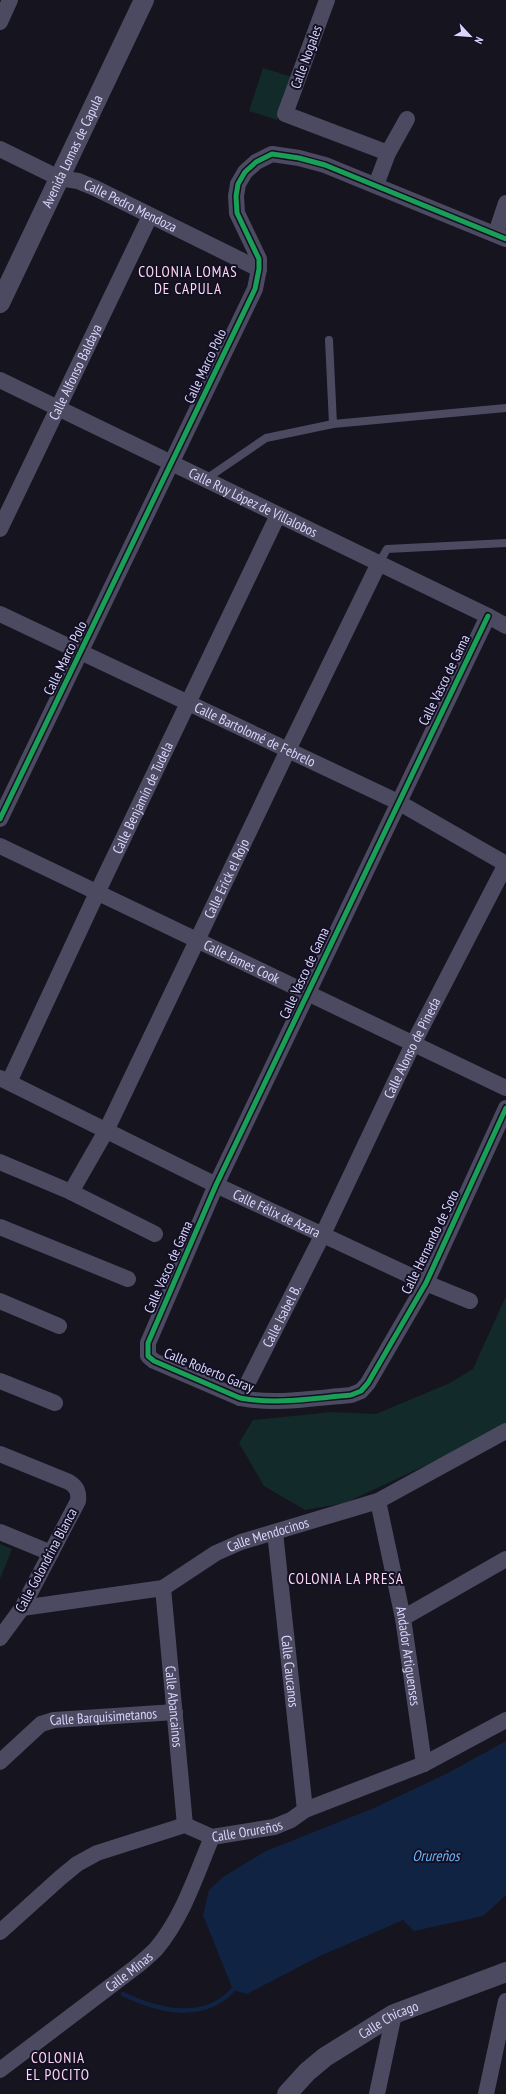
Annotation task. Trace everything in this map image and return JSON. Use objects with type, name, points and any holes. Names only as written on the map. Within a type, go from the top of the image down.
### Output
[{"type":"street","points":[[0,22],[10,0]]},
{"type":"street","name":"Avenida Lomas de Capula","points":[[0,303],[144,0]]},
{"type":"street","name":"Calle Nogales","points":[[327,0],[285,114],[388,154]]},
{"type":"street","points":[[376,185],[388,154],[407,119]]},
{"type":"street","name":"Calle Pedro Mendoza","points":[[0,149],[59,178],[78,181],[259,269]]},
{"type":"street","name":"Calle Marco Polo","points":[[0,819],[256,288],[259,258],[237,213],[236,196],[238,184],[245,172],[256,162],[272,154],[299,158],[325,165],[501,236]]},
{"type":"street","points":[[501,236],[506,203]]},
{"type":"street","name":"Calle Alfonso Baldaya","points":[[0,529],[150,216]]},
{"type":"street","name":"Calle Ruy López de Villalobos","points":[[0,380],[506,626]]},
{"type":"street","name":"Calle Benjamín de Tudela","points":[[5,1080],[97,893],[278,514]]},
{"type":"street","name":"Calle Erick el Rojo","points":[[71,1192],[106,1131],[379,563]]},
{"type":"street","name":"Calle Bartolomé de Febrelo","points":[[0,614],[398,802],[506,864]]},
{"type":"street","name":"Calle Vasco de Gama","points":[[148,1342],[216,1185],[488,616]]},
{"type":"street","name":"Calle James Cook","points":[[0,846],[506,1088]]},
{"type":"street","name":"Calle Alonso de Pineda","points":[[323,1234],[413,1044],[506,864]]},
{"type":"street","name":"Calle Félix de Azara","points":[[5,1080],[216,1185],[426,1283],[470,1301]]},
{"type":"street","name":"Calle Hernando de Soto","points":[[368,1383],[426,1283],[506,1108]]},
{"type":"street","points":[[0,1162],[71,1192],[156,1234]]},
{"type":"street","points":[[0,1227],[128,1279]]},
{"type":"street","name":"Calle Isabel B.","points":[[240,1398],[323,1234]]},
{"type":"street","points":[[0,1301],[59,1326]]},
{"type":"street","name":"Calle Roberto Garay","points":[[148,1342],[148,1356],[154,1361],[240,1398],[269,1402],[351,1395],[361,1391],[368,1383]]},
{"type":"street","points":[[0,1380],[55,1402]]},
{"type":"street","name":"Calle Mendocinos","points":[[22,1608],[163,1588],[216,1553],[241,1542],[378,1501],[506,1431]]},
{"type":"street","name":"Calle Golondrina Blanca","points":[[0,1454],[69,1482],[75,1486],[79,1493],[78,1501],[22,1608],[0,1638]]},
{"type":"street","name":"Andador Artiguenses","points":[[378,1501],[403,1618],[424,1764]]},
{"type":"street","points":[[0,1532],[51,1553]]},
{"type":"street","name":"Calle Caucanos","points":[[275,1532],[305,1810]]},
{"type":"street","points":[[403,1618],[506,1559]]},
{"type":"street","name":"Calle Abancainos","points":[[163,1588],[185,1825]]},
{"type":"street","name":"Calle Barquisimetanos","points":[[0,1762],[41,1724],[54,1720],[175,1712]]},
{"type":"street","name":"Calle Orureños","points":[[185,1825],[212,1837],[274,1827],[291,1820],[305,1810],[424,1764],[506,1720]]},
{"type":"street","points":[[0,1932],[60,1878],[78,1864],[97,1853],[185,1825]]},
{"type":"street","name":"Calle Minas","points":[[0,2070],[155,1950],[171,1928],[183,1906],[212,1837]]},
{"type":"street","name":"Calle Chicago","points":[[288,2094],[307,2072],[325,2057],[394,2014],[506,1972]]},
{"type":"street","points":[[486,2094],[506,2002]]},
{"type":"street","points":[[378,2094],[394,2014]]},
{"type":"lane","points":[[329,340],[333,424]]},
{"type":"lane","points":[[206,479],[266,438],[333,424],[506,408]]},
{"type":"lane","points":[[379,563],[387,549],[506,543]]},
{"type":"green space","points":[[263,68],[292,77],[277,120],[249,111]]},
{"type":"green space","points":[[506,1296],[506,1423],[482,1439],[345,1503],[305,1510],[264,1486],[239,1443],[253,1420],[332,1412],[376,1414],[450,1383],[473,1369]]},
{"type":"green space","points":[[0,1544],[12,1549],[0,1579]]},
{"type":"water","name":"Orureños","points":[[506,1741],[506,1895],[483,1916],[414,1931],[403,1920],[320,1956],[247,1994],[233,1990],[203,1915],[209,1890],[223,1877],[266,1851],[374,1808],[446,1774]]},
{"type":"waterway","points":[[123,1994],[152,2006],[183,2010],[198,2009],[212,2005],[225,1997],[237,1985]]},
{"type":"cycle path","points":[[0,819],[255,289],[259,269],[259,259],[237,213],[236,196],[238,184],[245,172],[256,162],[272,154],[299,158],[325,165],[506,239]]},
{"type":"cycle path","points":[[488,616],[216,1185],[148,1343],[148,1356],[154,1361],[240,1398],[282,1401],[351,1395],[361,1391],[368,1383],[426,1283],[506,1108]]},
{"type":"district","name":"COLONIA LOMAS DE CAPULA","points":[[188,280]]},
{"type":"district","name":"COLONIA LA PRESA","points":[[346,1578]]},
{"type":"district","name":"COLONIA EL POCITO","points":[[58,2066]]}]
